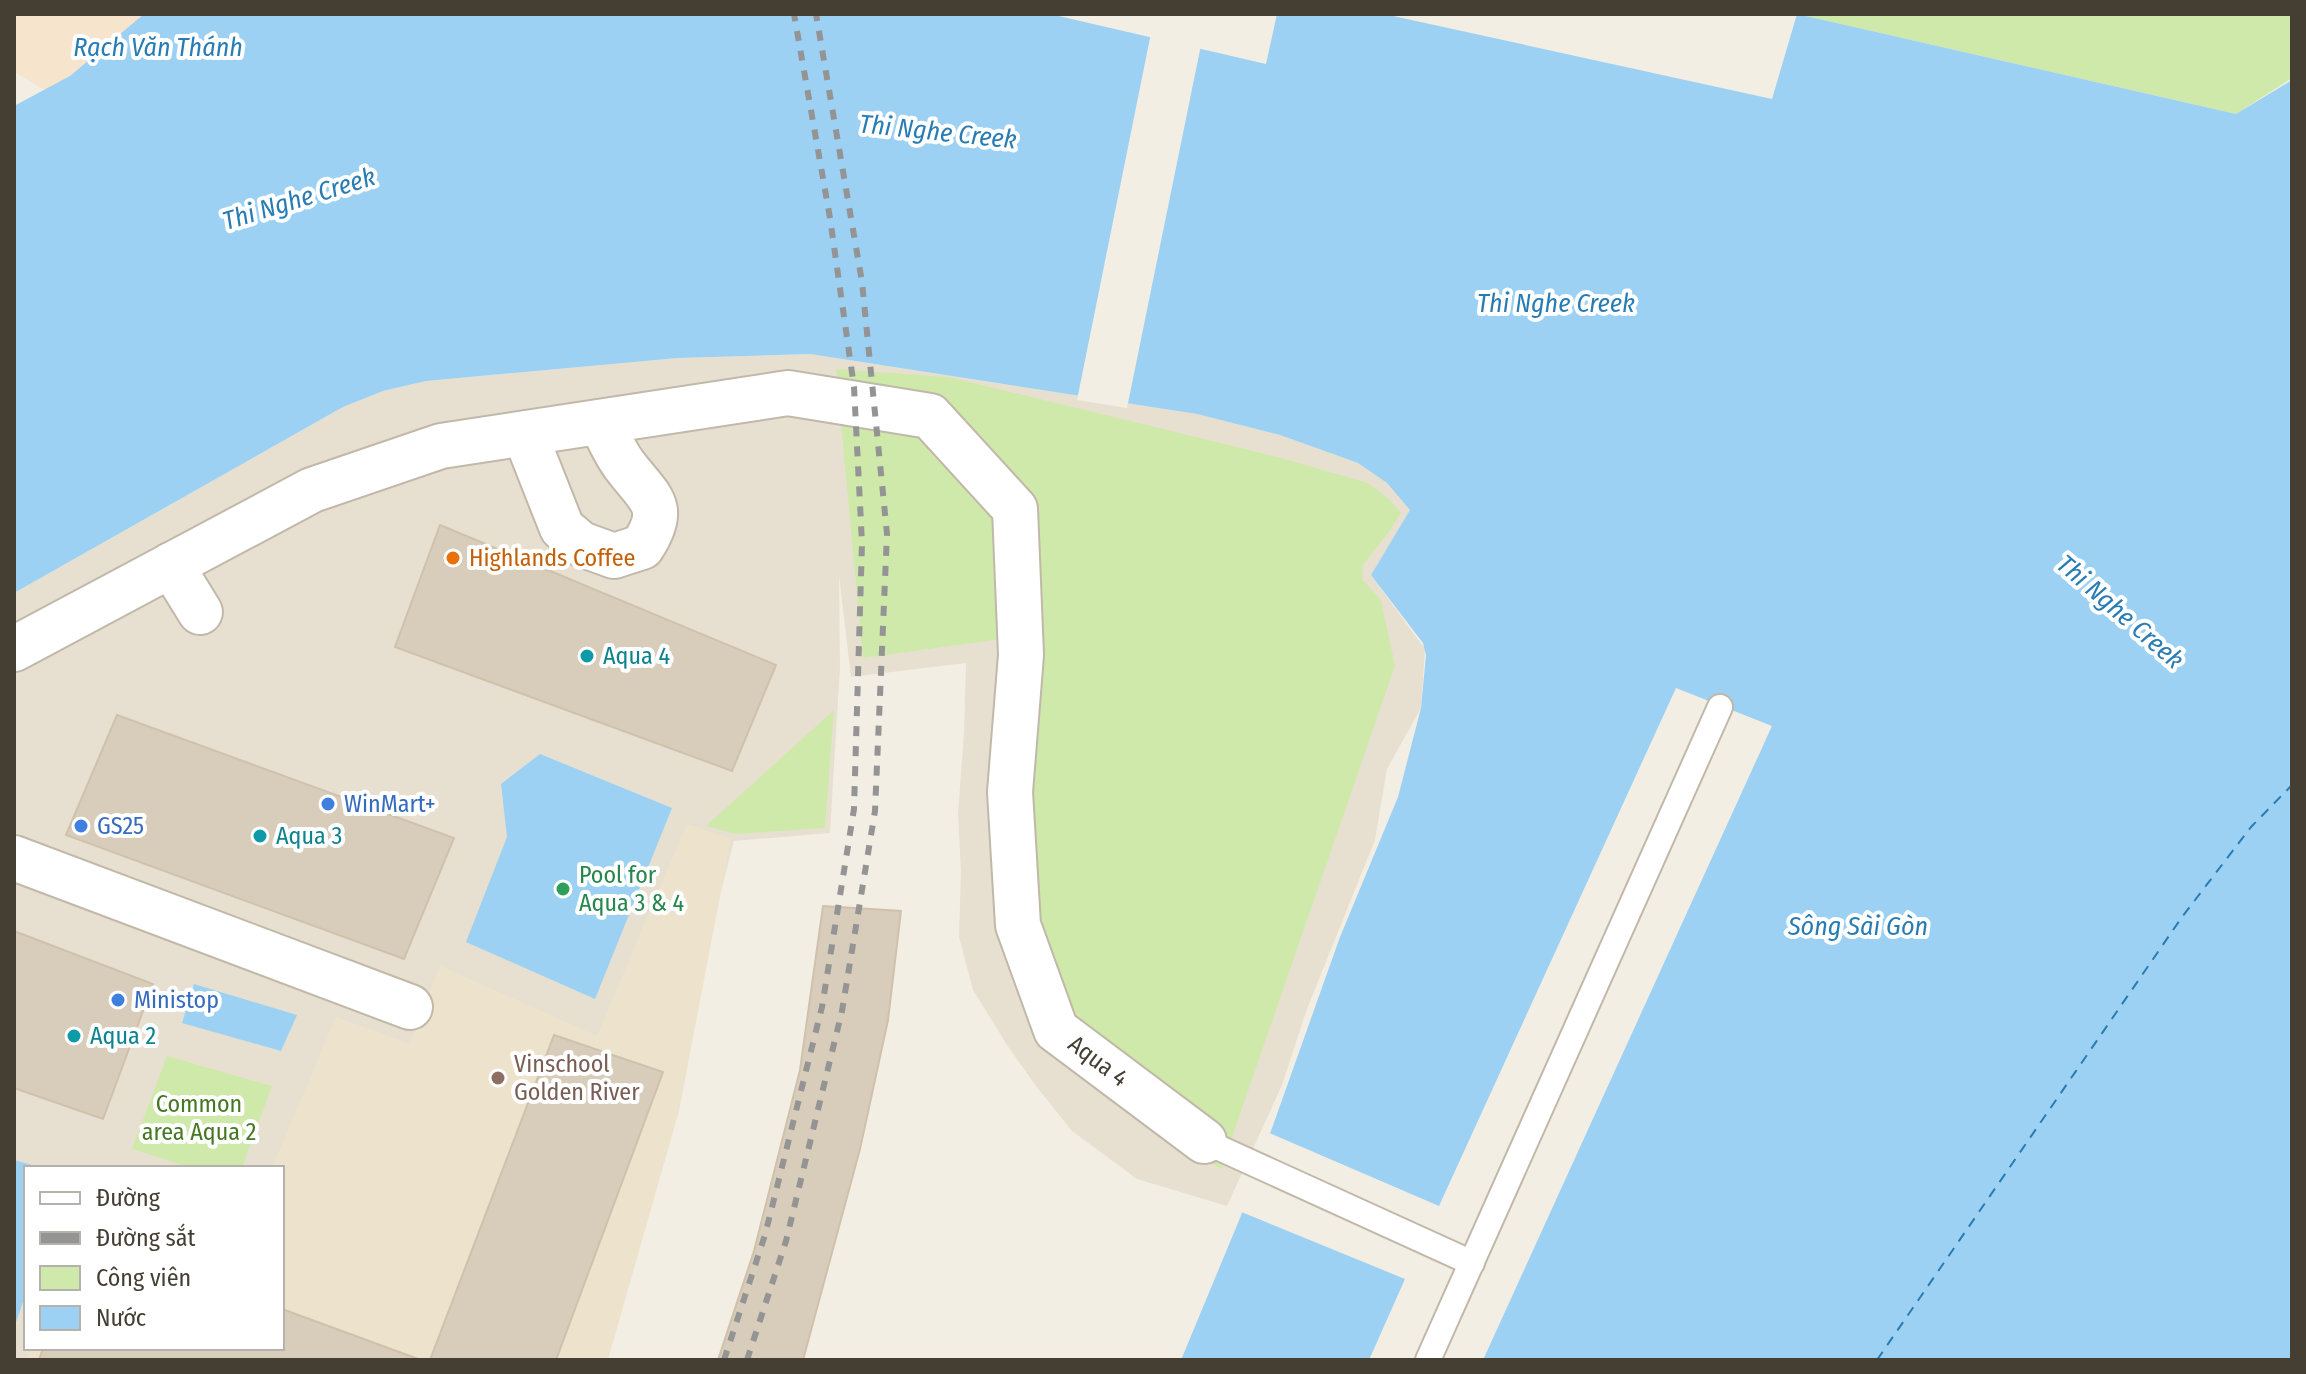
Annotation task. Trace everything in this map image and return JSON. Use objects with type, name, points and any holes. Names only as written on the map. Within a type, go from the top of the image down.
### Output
[{"type":"street","name":"Aqua 4","points":[[14,649],[312,490],[441,446],[788,393],[930,416],[1015,509],[1021,655],[1010,792],[1018,925],[1056,1030],[1204,1141]]},
{"type":"street","points":[[528,433],[537,466],[562,528],[581,544],[614,556],[642,547],[654,529],[655,508],[646,488],[626,468],[601,422]]},
{"type":"street","points":[[171,565],[200,612]]},
{"type":"street","points":[[14,858],[410,1007]]},
{"type":"lane","points":[[1428,1360],[1720,707]]},
{"type":"lane","name":"Aqua 4","points":[[1204,1141],[1472,1263]]},
{"type":"shaded area","points":[[14,14],[142,14],[71,105],[14,72]]},
{"type":"shaded area","points":[[810,354],[1197,414],[1280,435],[1358,463],[1387,483],[1411,510],[1371,575],[1425,649],[1421,708],[1387,769],[1375,840],[1307,1009],[1282,1085],[1227,1206],[1137,1179],[1072,1131],[1007,1045],[973,990],[959,937],[961,872],[958,814],[966,663],[851,677],[839,575],[840,667],[830,833],[734,841],[599,1360],[14,1360],[14,593],[343,407],[383,391],[426,381],[678,358]]},
{"type":"shaded area","name":"Vinschool Golden River","points":[[687,824],[731,839],[679,1111],[608,1360],[26,1360],[29,1350],[284,1350],[284,1166],[273,1166],[336,1017],[410,1044],[440,966],[597,1036]]},
{"type":"green space","points":[[1797,14],[2292,14],[2292,78],[2236,114]]},
{"type":"green space","points":[[836,369],[949,377],[1278,457],[1368,483],[1401,513],[1363,565],[1362,579],[1381,600],[1395,666],[1221,1169],[1107,1099],[1083,1077],[1000,936],[990,852],[1008,638],[863,658]]},
{"type":"green space","points":[[834,710],[825,828],[735,834],[706,826]]},
{"type":"green space","name":"Common area Aqua 2","points":[[167,1056],[272,1086],[243,1166],[186,1166],[132,1149]]},
{"type":"water","points":[[144,14],[1050,14],[1266,64],[1277,14],[1384,14],[1772,99],[1797,14],[2236,114],[2292,80],[2292,1360],[1181,1360],[1240,1218],[1340,937],[1398,797],[1421,708],[1426,655],[1423,643],[1371,575],[1410,510],[1387,483],[1358,463],[1280,435],[1197,414],[810,354],[678,358],[426,381],[383,391],[343,407],[14,593],[14,106],[70,76]]},
{"type":"water","name":"Pool for Aqua 3 & 4","points":[[540,754],[672,808],[595,999],[466,942],[507,837],[501,784]]},
{"type":"water","points":[[194,984],[297,1015],[281,1051],[182,1023]]},
{"type":"water","points":[[14,1160],[36,1166],[24,1166],[24,1299],[14,1328]]},
{"type":"pier","points":[[1151,33],[1201,45],[1127,408],[1077,400]]},
{"type":"pier","points":[[1676,688],[1772,726],[1483,1360],[1369,1360],[1405,1279],[1239,1211],[1267,1132],[1439,1206]]},
{"type":"building","name":"Aqua 4","points":[[440,525],[776,665],[732,771],[395,647]]},
{"type":"building","name":"Aqua 3","points":[[117,715],[454,838],[404,959],[66,835]]},
{"type":"building","points":[[823,906],[901,911],[888,1020],[860,1149],[803,1360],[718,1360],[754,1251],[800,1070]]},
{"type":"building","name":"Aqua 2","points":[[14,931],[153,984],[103,1119],[14,1088]]},
{"type":"building","name":"Vinschool Golden River","points":[[554,1035],[663,1072],[556,1360],[430,1360]]},
{"type":"building","points":[[284,1310],[421,1360],[39,1360],[42,1350],[284,1350]]},
{"type":"ferry route","points":[[1877,1360],[2182,917],[2251,827],[2292,785]]},
{"type":"railway","points":[[724,1360],[765,1235],[822,1007],[854,809],[862,543],[854,387],[830,218],[794,14]]},
{"type":"railway","points":[[747,1360],[786,1241],[842,1011],[875,811],[887,534],[862,282],[816,14]]},
{"type":"place","name":"Highlands Coffee","points":[[453,558]]},
{"type":"place","name":"Aqua 4","points":[[587,656]]},
{"type":"place","name":"WinMart+","points":[[328,804]]},
{"type":"place","name":"GS25","points":[[81,826]]},
{"type":"place","name":"Aqua 3","points":[[260,836]]},
{"type":"place","name":"Pool for Aqua 3 & 4","points":[[563,889]]},
{"type":"place","name":"Ministop","points":[[118,1000]]},
{"type":"place","name":"Aqua 2","points":[[74,1036]]},
{"type":"place","name":"Vinschool Golden River","points":[[498,1078]]},
{"type":"water label","name":"Rạch Văn Thánh","points":[[158,47]]},
{"type":"water label","name":"Thi Nghe Creek","points":[[938,132]]},
{"type":"water label","name":"Thi Nghe Creek","points":[[299,199]]},
{"type":"water label","name":"Thi Nghe Creek","points":[[1556,303]]},
{"type":"water label","name":"Thi Nghe Creek","points":[[2120,612]]},
{"type":"water label","name":"Sông Sài Gòn","points":[[1858,926]]}]
